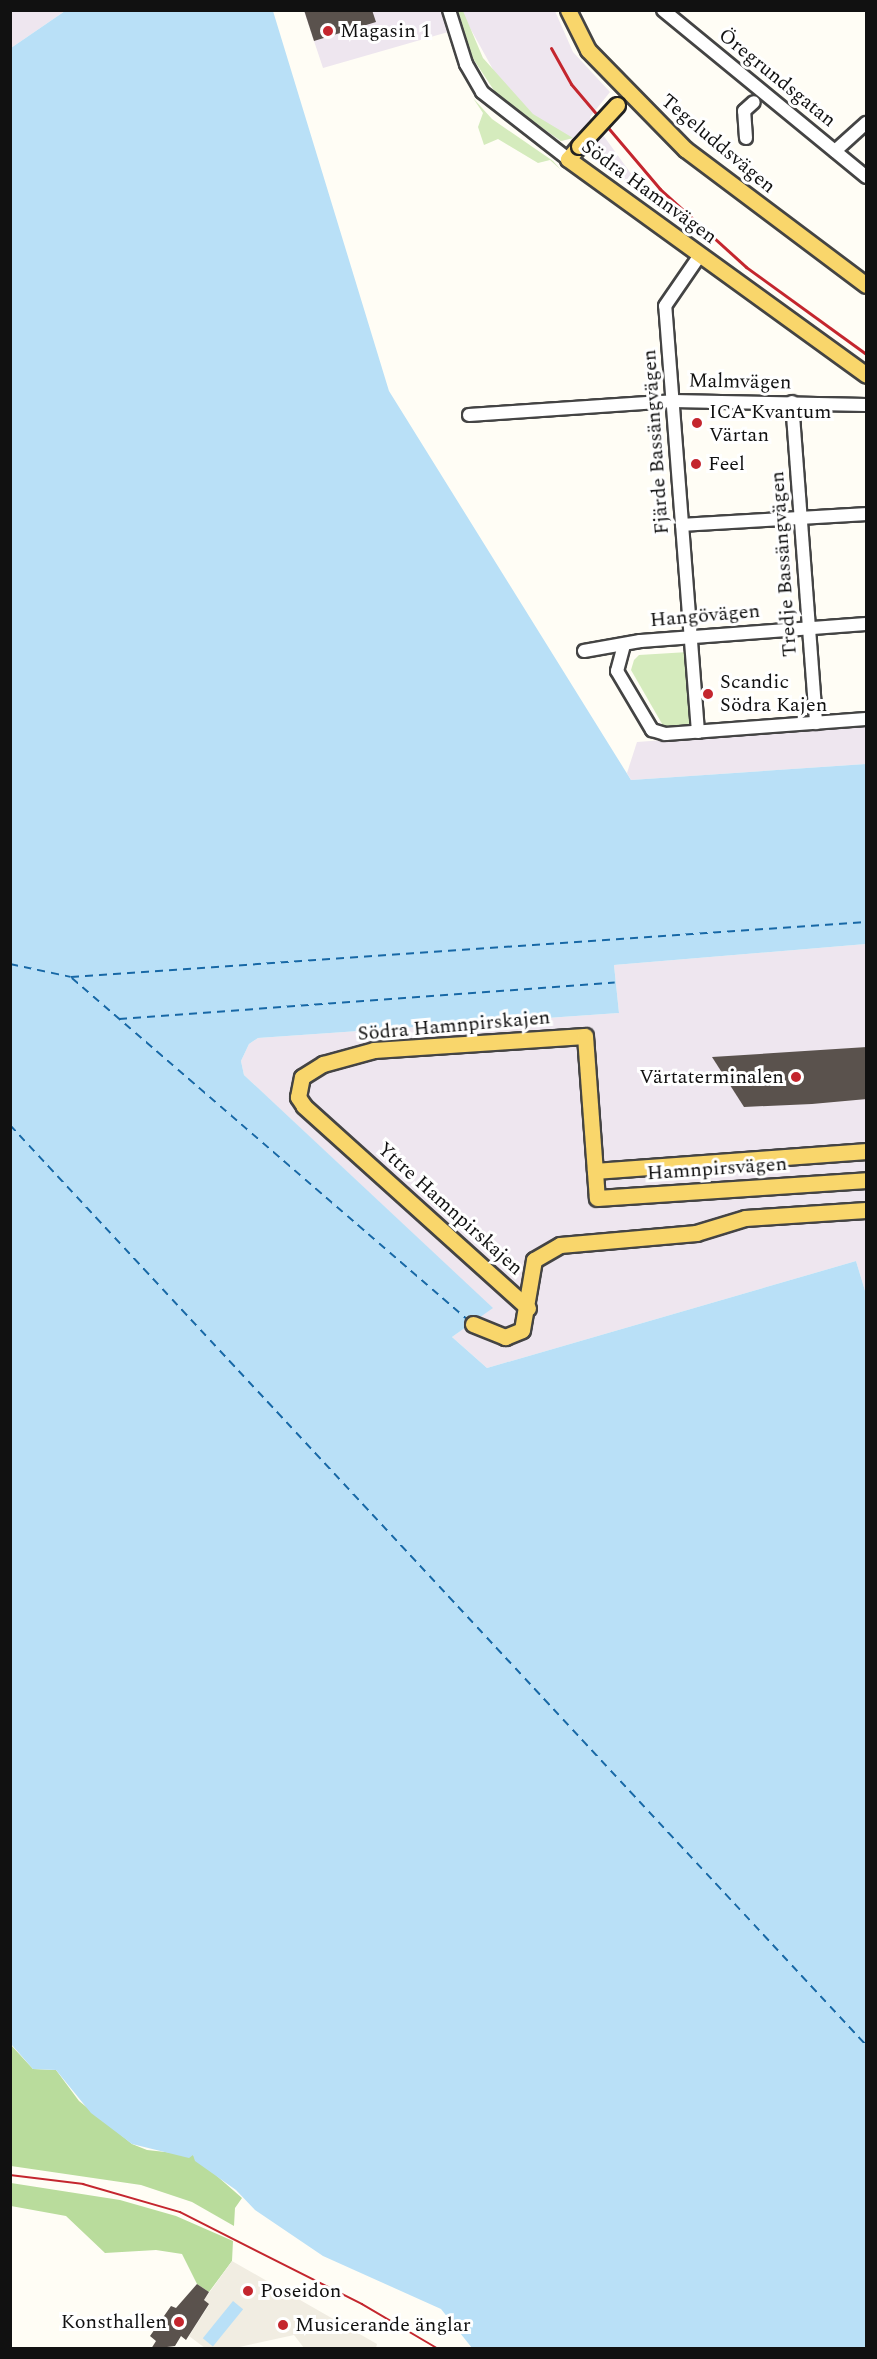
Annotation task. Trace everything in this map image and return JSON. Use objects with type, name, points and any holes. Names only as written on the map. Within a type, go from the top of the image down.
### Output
[{"type":"main road","name":"Tegeluddsvägen","points":[[568,10],[588,50],[628,94],[714,174],[867,285]]},
{"type":"main road","points":[[568,159],[628,94]]},
{"type":"main road","name":"Södra Hamnvägen","points":[[568,159],[867,375]]},
{"type":"main road","name":"Södra Hamnpirskajen","points":[[298,1084],[318,1066],[374,1050],[585,1036]]},
{"type":"main road","name":"Hamnpirsvägen","points":[[585,1036],[597,1198],[867,1180]]},
{"type":"main road","name":"Yttre Hamnpirskajen","points":[[298,1084],[304,1106],[528,1308]]},
{"type":"main road","name":"Hamnpirsvägen","points":[[595,1171],[867,1151]]},
{"type":"main road","points":[[473,1324],[494,1335],[512,1336],[526,1324],[532,1266],[538,1256],[560,1245],[601,1244],[696,1233],[744,1218],[867,1210]]},
{"type":"street","name":"Södra Hamnvägen","points":[[449,10],[466,64],[483,92],[568,159]]},
{"type":"street","name":"Öregrundsgatan","points":[[663,10],[867,177]]},
{"type":"street","points":[[746,138],[744,111],[754,102]]},
{"type":"street","points":[[835,151],[867,123]]},
{"type":"street","name":"Fjärde Bassängvägen","points":[[698,732],[693,637],[665,306],[700,255]]},
{"type":"street","name":"Malmvägen","points":[[469,415],[673,400],[867,405]]},
{"type":"street","name":"Tredje Bassängvägen","points":[[792,402],[816,723]]},
{"type":"street","points":[[682,525],[867,514]]},
{"type":"street","name":"Hangövägen","points":[[584,651],[693,637],[867,624]]},
{"type":"street","points":[[624,645],[617,671],[652,730],[665,735],[867,719]]},
{"type":"shaded area","points":[[11,11],[65,11],[11,48]]},
{"type":"shaded area","points":[[304,11],[555,11],[573,52],[610,92],[590,117],[632,175],[626,181],[574,138],[561,141],[517,113],[469,26],[323,68]]},
{"type":"shaded area","points":[[866,725],[866,764],[631,780],[627,773],[637,742]]},
{"type":"shaded area","points":[[866,944],[866,1294],[856,1261],[487,1368],[452,1337],[492,1308],[244,1075],[241,1061],[249,1044],[258,1038],[619,1013],[614,965]]},
{"type":"shaded area","points":[[232,2261],[377,2344],[376,2348],[304,2348],[294,2335],[235,2348],[205,2348],[189,2336],[209,2305],[204,2300]]},
{"type":"green space","points":[[458,11],[463,11],[483,58],[533,114],[573,138],[561,141],[499,98],[472,57]]},
{"type":"green space","points":[[473,98],[492,119],[553,161],[561,170],[550,160],[538,163],[498,139],[484,145],[478,127],[483,113]]},
{"type":"green space","points":[[688,652],[694,725],[665,729],[631,670],[634,660],[639,655]]},
{"type":"green space","points":[[10,2044],[33,2069],[56,2070],[79,2101],[132,2144],[147,2150],[193,2155],[242,2198],[235,2208],[234,2226],[192,2202],[141,2185],[11,2166]]},
{"type":"green space","points":[[11,2183],[120,2200],[176,2216],[233,2241],[232,2261],[209,2292],[197,2284],[182,2254],[156,2250],[105,2253],[66,2216],[11,2206]]},
{"type":"water","points":[[65,11],[273,11],[389,391],[631,780],[866,764],[866,944],[614,965],[619,1013],[258,1038],[249,1044],[241,1061],[244,1075],[493,1308],[452,1337],[487,1368],[856,1261],[866,1294],[866,2348],[472,2348],[441,2309],[323,2256],[255,2210],[236,2190],[195,2161],[193,2155],[189,2158],[132,2144],[91,2113],[56,2070],[33,2069],[11,2044],[11,48]]},
{"type":"water","points":[[233,2301],[243,2309],[213,2346],[203,2338]]},
{"type":"building","name":"Magasin 1","points":[[304,10],[372,10],[376,22],[314,41]]},
{"type":"building","name":"Värtaterminalen","points":[[867,1047],[867,1099],[812,1104],[744,1107],[712,1057]]},
{"type":"building","name":"Konsthallen","points":[[197,2284],[209,2292],[204,2300],[209,2304],[186,2340],[181,2336],[175,2346],[151,2349],[156,2341],[150,2336],[171,2306],[176,2308]]},
{"type":"ferry route","points":[[10,964],[71,977],[866,922]]},
{"type":"ferry route","points":[[72,978],[468,1320]]},
{"type":"ferry route","points":[[119,1019],[615,983]]},
{"type":"ferry route","points":[[10,1125],[866,2045]]},
{"type":"tram line","points":[[10,2175],[83,2184],[180,2212],[362,2304],[437,2348]]},
{"type":"railway","points":[[551,48],[571,84],[660,189],[746,267],[866,354]]},
{"type":"place","name":"Magasin 1","points":[[328,31]]},
{"type":"place","name":"ICA Kvantum Värtan","points":[[697,423]]},
{"type":"place","name":"Feel","points":[[696,464]]},
{"type":"place","name":"Scandic Södra Kajen","points":[[708,694]]},
{"type":"place","name":"Värtaterminalen","points":[[796,1077]]},
{"type":"place","name":"Poseidon","points":[[248,2291]]},
{"type":"place","name":"Konsthallen","points":[[179,2322]]},
{"type":"place","name":"Musicerande änglar","points":[[283,2325]]}]
